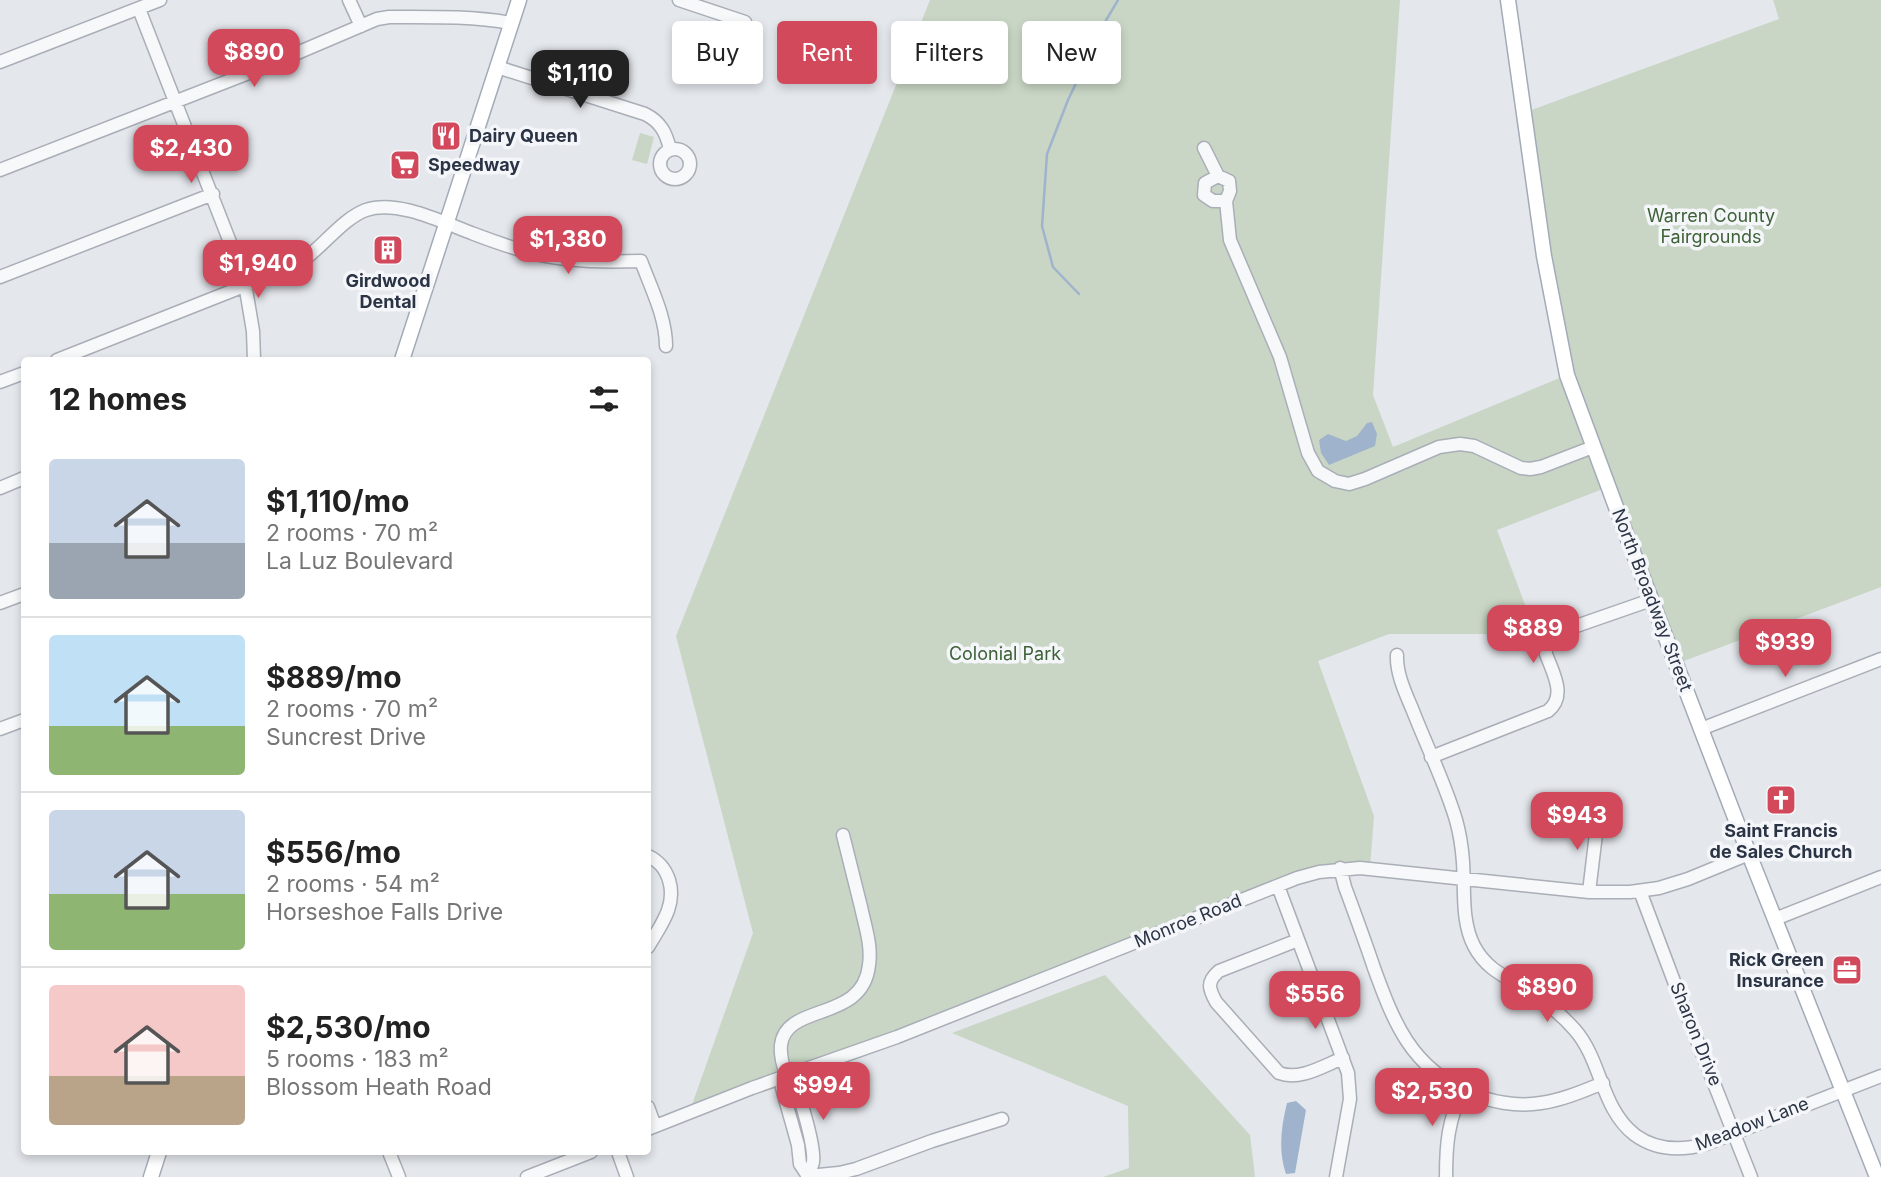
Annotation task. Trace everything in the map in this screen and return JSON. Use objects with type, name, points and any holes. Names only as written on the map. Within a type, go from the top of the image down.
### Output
[{"type":"main road","points":[[403,357],[519,0]]},
{"type":"main road","name":"North Broadway Street","points":[[1508,0],[1544,256],[1567,375],[1749,854],[1878,1177]]},
{"type":"main road","points":[[151,1177],[158,1155]]},
{"type":"street","points":[[0,62],[160,0]]},
{"type":"street","points":[[349,0],[361,26]]},
{"type":"street","points":[[680,0],[742,21]]},
{"type":"street","points":[[139,9],[246,286],[254,357]]},
{"type":"street","points":[[0,170],[269,65],[377,19],[389,16],[470,18],[511,23]]},
{"type":"street","points":[[497,67],[645,114],[660,124],[667,135],[670,149]]},
{"type":"street","points":[[1204,148],[1218,176],[1229,181],[1230,191],[1226,201],[1230,240],[1280,357],[1308,453],[1318,471],[1335,481],[1349,484],[1439,447],[1460,444],[1474,446],[1521,468],[1530,469],[1593,447]]},
{"type":"street","points":[[1218,176],[1205,183],[1204,195],[1213,201],[1226,201]]},
{"type":"street","points":[[0,277],[212,194]]},
{"type":"street","points":[[65,357],[295,266],[306,260],[353,217],[374,208],[405,210],[543,256],[587,261],[641,261],[662,316],[666,346]]},
{"type":"street","points":[[0,382],[21,374]]},
{"type":"street","points":[[0,488],[21,479]]},
{"type":"street","points":[[0,603],[21,594]]},
{"type":"street","points":[[1432,757],[1548,711],[1556,703],[1559,692],[1546,653],[1550,637],[1651,600]]},
{"type":"street","name":"Meadow Lane","points":[[1397,655],[1397,666],[1404,689],[1456,820],[1463,858],[1468,931],[1480,957],[1492,970],[1538,997],[1577,1031],[1619,1118],[1634,1135],[1655,1146],[1689,1148],[1735,1133],[1881,1076]]},
{"type":"street","points":[[1701,729],[1881,659]]},
{"type":"street","points":[[0,729],[21,721]]},
{"type":"street","points":[[1589,892],[1598,817]]},
{"type":"street","points":[[844,835],[869,944],[869,967],[864,983],[853,996],[828,1010],[800,1020],[786,1032],[781,1050],[787,1076],[782,1088],[792,1120],[800,1164],[808,1176],[839,1173],[1002,1119]]},
{"type":"street","name":"Monroe Road","points":[[651,1128],[897,1037],[1319,872],[1383,869],[1589,892],[1640,891],[1688,879],[1749,854]]},
{"type":"street","points":[[651,858],[665,869],[672,897],[670,908],[651,942]]},
{"type":"street","points":[[1340,869],[1396,1023],[1409,1046],[1440,1077],[1463,1090],[1494,1101],[1529,1104],[1558,1100],[1602,1083]]},
{"type":"street","points":[[1775,919],[1881,877]]},
{"type":"street","points":[[1278,886],[1343,1058],[1350,1084],[1350,1099],[1336,1177]]},
{"type":"street","name":"Sharon Drive","points":[[1640,891],[1751,1177]]},
{"type":"street","points":[[1298,940],[1219,971],[1212,977],[1211,993],[1279,1073],[1288,1077],[1299,1076],[1343,1058]]},
{"type":"street","points":[[1446,1177],[1449,1126],[1463,1090]]},
{"type":"street","points":[[390,1155],[399,1177]]},
{"type":"street","points":[[527,1177],[583,1155]]},
{"type":"street","points":[[619,1155],[627,1177]]},
{"type":"green space","name":"Colonial Park","points":[[930,0],[1400,0],[1373,395],[1393,447],[1567,375],[1523,113],[1779,19],[1773,0],[1881,0],[1881,587],[1676,664],[1608,487],[1497,530],[1536,634],[1389,634],[1318,661],[1374,816],[1370,868],[1319,872],[689,1113],[753,933],[676,636],[896,84],[1008,84],[1008,21],[922,21]]},
{"type":"green space","points":[[640,133],[654,137],[647,164],[632,160]]},
{"type":"green space","points":[[1105,975],[1250,1135],[1255,1177],[1103,1177],[1129,1168],[1128,1106],[952,1033]]},
{"type":"water","points":[[1372,422],[1377,434],[1375,446],[1329,465],[1321,453],[1319,440],[1328,434],[1346,441],[1357,436],[1367,423]]},
{"type":"water","points":[[1296,1101],[1306,1110],[1295,1173],[1286,1174],[1281,1148],[1282,1130],[1287,1103]]},
{"type":"waterway","points":[[1079,294],[1053,267],[1042,226],[1047,154],[1068,100],[1118,0]]},
{"type":"place","name":"Dairy Queen","points":[[446,136]]},
{"type":"place","name":"Speedway","points":[[405,165]]},
{"type":"place","name":"Girdwood Dental","points":[[388,250]]},
{"type":"place","name":"Saint Francis de Sales Church","points":[[1781,800]]},
{"type":"place","name":"Rick Green Insurance","points":[[1847,970]]},
{"type":"park label","name":"Warren County Fairgrounds","points":[[1711,226]]}]
